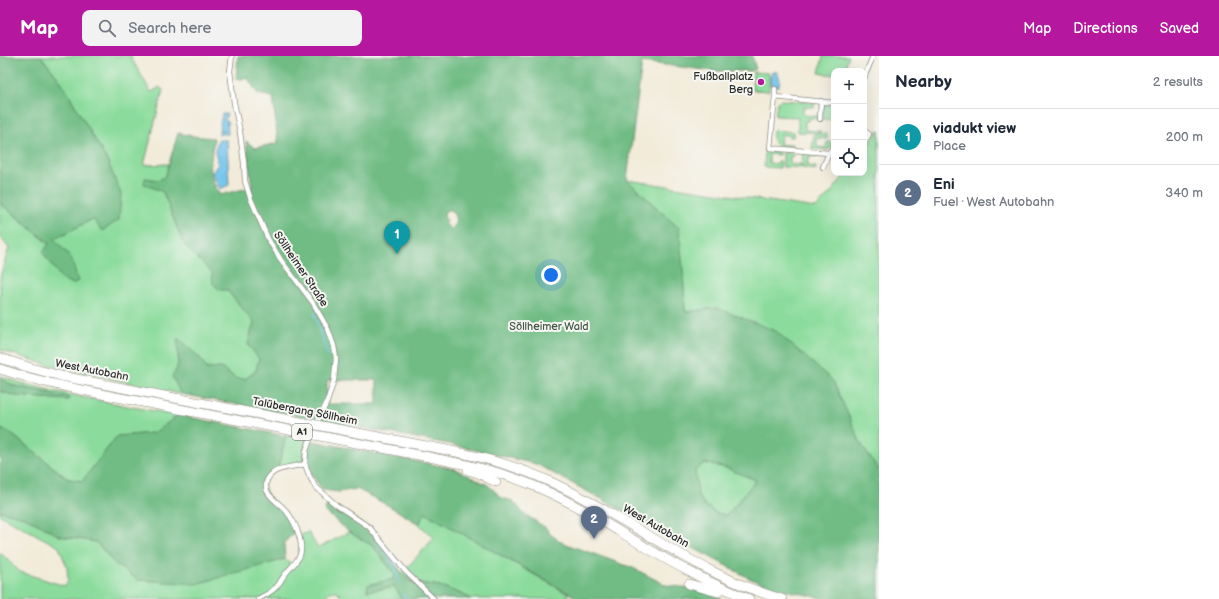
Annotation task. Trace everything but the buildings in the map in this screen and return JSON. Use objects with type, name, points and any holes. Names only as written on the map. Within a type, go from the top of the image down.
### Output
[{"type":"highway","name":"West Autobahn","points":[[0,358],[61,376],[180,404]]},
{"type":"highway","name":"West Autobahn","points":[[0,369],[30,379],[101,394],[180,404]]},
{"type":"highway","name":"Talübergang Söllheim","points":[[180,404],[426,446]]},
{"type":"highway","name":"Talübergang Söllheim","points":[[180,404],[424,456]]},
{"type":"highway","name":"West Autobahn","points":[[426,446],[470,454],[499,462],[540,477],[578,495],[712,572],[782,599]]},
{"type":"highway","name":"West Autobahn","points":[[424,456],[498,472],[539,488],[578,507],[690,572],[730,592],[749,599]]},
{"type":"highway","points":[[449,461],[458,467],[478,473],[496,482]]},
{"type":"highway","points":[[689,584],[712,589],[721,593],[730,592]]},
{"type":"street","name":"Söllheimer Straße","points":[[232,56],[230,71],[234,104],[241,139],[245,181],[250,197],[268,239],[281,260],[313,303],[328,329],[334,346],[336,358],[334,380],[327,402],[307,445],[305,464]]},
{"type":"street","points":[[867,71],[873,56]]},
{"type":"street","points":[[775,89],[770,148],[829,153]]},
{"type":"street","points":[[775,97],[831,103]]},
{"type":"street","points":[[820,119],[821,101]]},
{"type":"street","points":[[823,167],[831,150]]},
{"type":"street","points":[[258,599],[272,591],[278,585],[300,556],[301,549],[299,535],[287,511],[270,496],[267,490],[267,479],[271,474],[278,470],[305,464],[315,486],[336,505],[369,527],[406,572],[434,599]]},
{"type":"green space","points":[[0,56],[41,56],[62,83],[108,162],[121,194],[119,220],[102,231],[93,219],[54,239],[71,257],[78,281],[73,284],[62,279],[43,253],[49,243],[0,203]]},
{"type":"green space","points":[[41,56],[132,56],[131,58],[151,92],[160,87],[163,90],[144,165],[170,164],[165,178],[157,180],[145,178],[163,192],[186,247],[212,273],[254,322],[248,344],[259,359],[256,371],[245,379],[237,379],[221,368],[207,369],[200,358],[178,352],[177,368],[172,376],[181,394],[45,364],[0,350],[0,277],[9,248],[0,237],[0,203],[49,244],[71,257],[53,240],[93,219],[102,231],[108,162],[62,83]]},
{"type":"green space","name":"Söllheimer Wald","points":[[238,56],[752,56],[756,69],[751,71],[713,71],[642,62],[627,180],[679,228],[685,312],[717,308],[776,331],[833,381],[862,446],[879,470],[879,599],[826,599],[776,588],[751,579],[536,464],[449,444],[181,394],[172,376],[178,364],[178,338],[200,358],[207,369],[221,368],[237,379],[245,379],[256,371],[259,359],[248,344],[254,322],[227,290],[220,290],[213,284],[212,273],[186,247],[182,240],[163,192],[144,184],[145,178],[157,180],[165,177],[178,133],[214,138],[211,174],[220,195],[252,187],[246,141],[255,148],[278,143],[273,97],[258,94],[247,77],[242,79],[236,78]],"holes":[[[447,210],[450,210],[455,217],[455,224],[452,230],[445,224],[447,220],[444,217]],[[327,380],[377,380],[377,404],[327,404]],[[705,463],[726,468],[756,480],[727,515],[715,513],[704,504],[698,495],[695,470]]]},
{"type":"green space","points":[[823,56],[849,56],[846,65],[854,68],[831,68],[831,75],[819,73]]},
{"type":"green space","name":"Fußballplatz Berg","points":[[753,72],[769,73],[769,91],[752,90]]},
{"type":"green space","points":[[782,100],[815,103],[814,107],[803,107],[803,115],[818,116],[818,119],[809,118],[809,121],[805,121],[805,130],[821,131],[820,133],[798,132],[798,117],[775,116],[777,102]]},
{"type":"green space","points":[[824,104],[831,104],[831,120],[822,119]]},
{"type":"green space","points":[[773,130],[794,132],[793,137],[789,137],[789,135],[781,135],[780,144],[793,144],[793,147],[776,145],[773,141]]},
{"type":"green space","points":[[879,130],[879,470],[862,446],[833,381],[717,308],[685,312],[683,270],[627,180],[816,208],[844,176],[867,176],[867,147]]},
{"type":"green space","points":[[814,134],[827,134],[827,139],[817,138],[817,147],[826,148],[827,142],[831,142],[830,149],[812,149]]},
{"type":"green space","points":[[765,151],[779,152],[779,155],[769,154],[769,163],[778,164],[779,161],[781,162],[780,168],[764,167]]},
{"type":"green space","points":[[783,152],[793,153],[793,156],[790,156],[790,164],[799,165],[800,163],[801,168],[783,167]]},
{"type":"green space","points":[[803,153],[817,154],[817,157],[810,156],[807,164],[809,164],[809,167],[816,167],[816,170],[802,168]]},
{"type":"green space","points":[[0,376],[54,391],[178,415],[154,433],[117,436],[83,481],[68,479],[9,432],[0,429],[0,391],[16,396],[68,400],[68,397],[15,386],[0,379]]},
{"type":"green space","points":[[0,379],[15,386],[68,397],[69,400],[16,396],[0,391]]},
{"type":"green space","points":[[178,415],[286,436],[278,468],[270,472],[264,486],[268,496],[285,512],[295,532],[284,543],[285,559],[196,584],[138,580],[115,564],[96,542],[60,536],[25,517],[0,511],[0,429],[9,432],[68,479],[82,481],[117,436],[154,433]]},
{"type":"green space","points":[[286,436],[307,440],[304,448],[302,463],[278,468]]},
{"type":"green space","points":[[307,440],[455,469],[488,485],[502,498],[513,501],[523,513],[546,528],[551,535],[563,543],[633,568],[666,585],[708,593],[722,599],[579,599],[425,513],[419,524],[357,489],[339,492],[323,490],[312,474],[308,463],[302,463],[304,448]]},
{"type":"green space","points":[[705,463],[726,468],[756,480],[727,515],[715,513],[704,504],[698,495],[694,470]]},
{"type":"green space","points":[[328,504],[363,525],[371,532],[409,581],[440,586],[472,599],[402,599],[395,587],[367,591],[368,585],[393,579],[395,575],[373,546],[349,532],[324,510]]},
{"type":"green space","points":[[0,511],[25,517],[60,536],[96,542],[115,564],[196,584],[285,559],[291,564],[298,562],[301,535],[308,532],[318,548],[349,532],[373,546],[395,575],[393,579],[368,585],[367,591],[395,587],[402,599],[344,599],[336,591],[329,592],[324,599],[0,599],[0,552],[20,572],[65,586],[68,580],[67,567],[59,547],[0,515]]},
{"type":"green space","points":[[425,512],[568,594],[568,599],[472,599],[440,586],[409,581],[402,573],[434,538],[419,524]]},
{"type":"water","points":[[772,72],[777,72],[779,76],[780,81],[778,87],[771,86],[770,79]]},
{"type":"water","points":[[222,114],[227,114],[224,119],[227,121],[228,134],[219,134],[219,131],[225,131],[219,130]]},
{"type":"water","points":[[218,140],[227,140],[229,185],[220,189],[212,173],[218,164],[215,151]]},
{"type":"waterway","points":[[314,313],[328,356]]},
{"type":"waterway","points":[[379,542],[395,566],[400,584]]},
{"type":"waterway","points":[[403,595],[405,599]]},
{"type":"place","name":"Fußballplatz Berg","points":[[761,82]]},
{"type":"place","name":"viadukt view","points":[[397,254]]},
{"type":"place","name":"Eni","points":[[594,539]]}]
